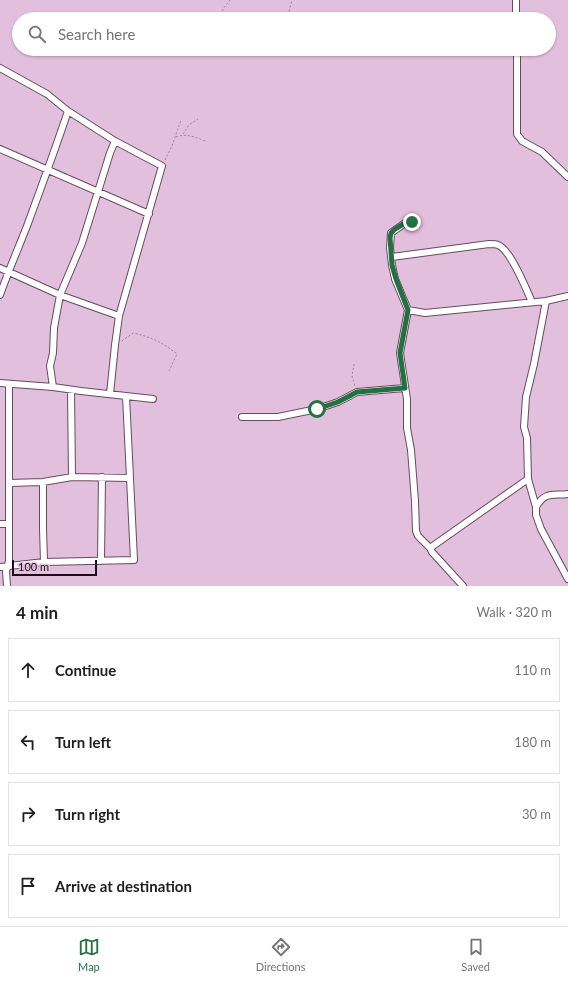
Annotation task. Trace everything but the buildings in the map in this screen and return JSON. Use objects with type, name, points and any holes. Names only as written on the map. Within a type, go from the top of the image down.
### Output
[{"type":"street","points":[[516,0],[516,12]]},
{"type":"street","points":[[517,56],[518,134],[522,141],[550,158],[568,177]]},
{"type":"street","points":[[0,68],[47,94],[68,111],[115,141],[162,166],[119,316],[110,394]]},
{"type":"street","points":[[0,295],[8,271],[48,171],[68,111]]},
{"type":"street","points":[[53,387],[50,366],[53,354],[54,328],[60,295],[82,243],[115,141]]},
{"type":"street","points":[[0,149],[149,214]]},
{"type":"street","points":[[412,222],[405,223],[391,233],[390,248],[392,265],[396,279],[408,310],[400,353],[405,388],[407,428],[411,450],[416,531],[422,541],[430,548],[461,585]]},
{"type":"street","points":[[392,257],[489,244],[499,246],[507,253],[532,302]]},
{"type":"street","points":[[0,268],[60,295],[119,316]]},
{"type":"street","points":[[408,310],[425,313],[546,301],[568,296]]},
{"type":"street","points":[[546,301],[526,401],[524,427],[527,438],[528,479],[536,507],[536,515],[541,529],[568,579]]},
{"type":"street","points":[[0,384],[53,387],[153,399]]},
{"type":"street","points":[[7,586],[6,571],[8,566],[9,524],[8,385]]},
{"type":"street","points":[[242,417],[278,417],[309,411],[338,402],[357,392],[405,388]]},
{"type":"street","points":[[71,390],[72,477]]},
{"type":"street","points":[[0,567],[44,562],[134,560],[126,396]]},
{"type":"street","points":[[9,483],[43,482],[72,477],[130,478]]},
{"type":"street","points":[[100,561],[102,477]]},
{"type":"street","points":[[430,548],[528,479]]},
{"type":"street","points":[[43,482],[44,562]]},
{"type":"street","points":[[536,507],[539,502],[548,495],[568,494]]},
{"type":"street","points":[[0,524],[9,524]]},
{"type":"path","points":[[222,12],[230,0]]},
{"type":"path","points":[[289,12],[292,0]]},
{"type":"path","points":[[175,137],[182,134],[189,125],[198,119]]},
{"type":"path","points":[[162,166],[172,146],[180,120]]},
{"type":"path","points":[[182,134],[193,136],[204,142]]},
{"type":"path","points":[[115,345],[133,334],[151,337],[177,354],[169,371]]},
{"type":"path","points":[[354,364],[352,376],[357,392]]},
{"type":"route","points":[[317,409],[338,402],[357,392],[405,388],[400,347],[408,310],[392,265],[390,238],[391,233],[395,229],[405,223],[412,222]]}]
